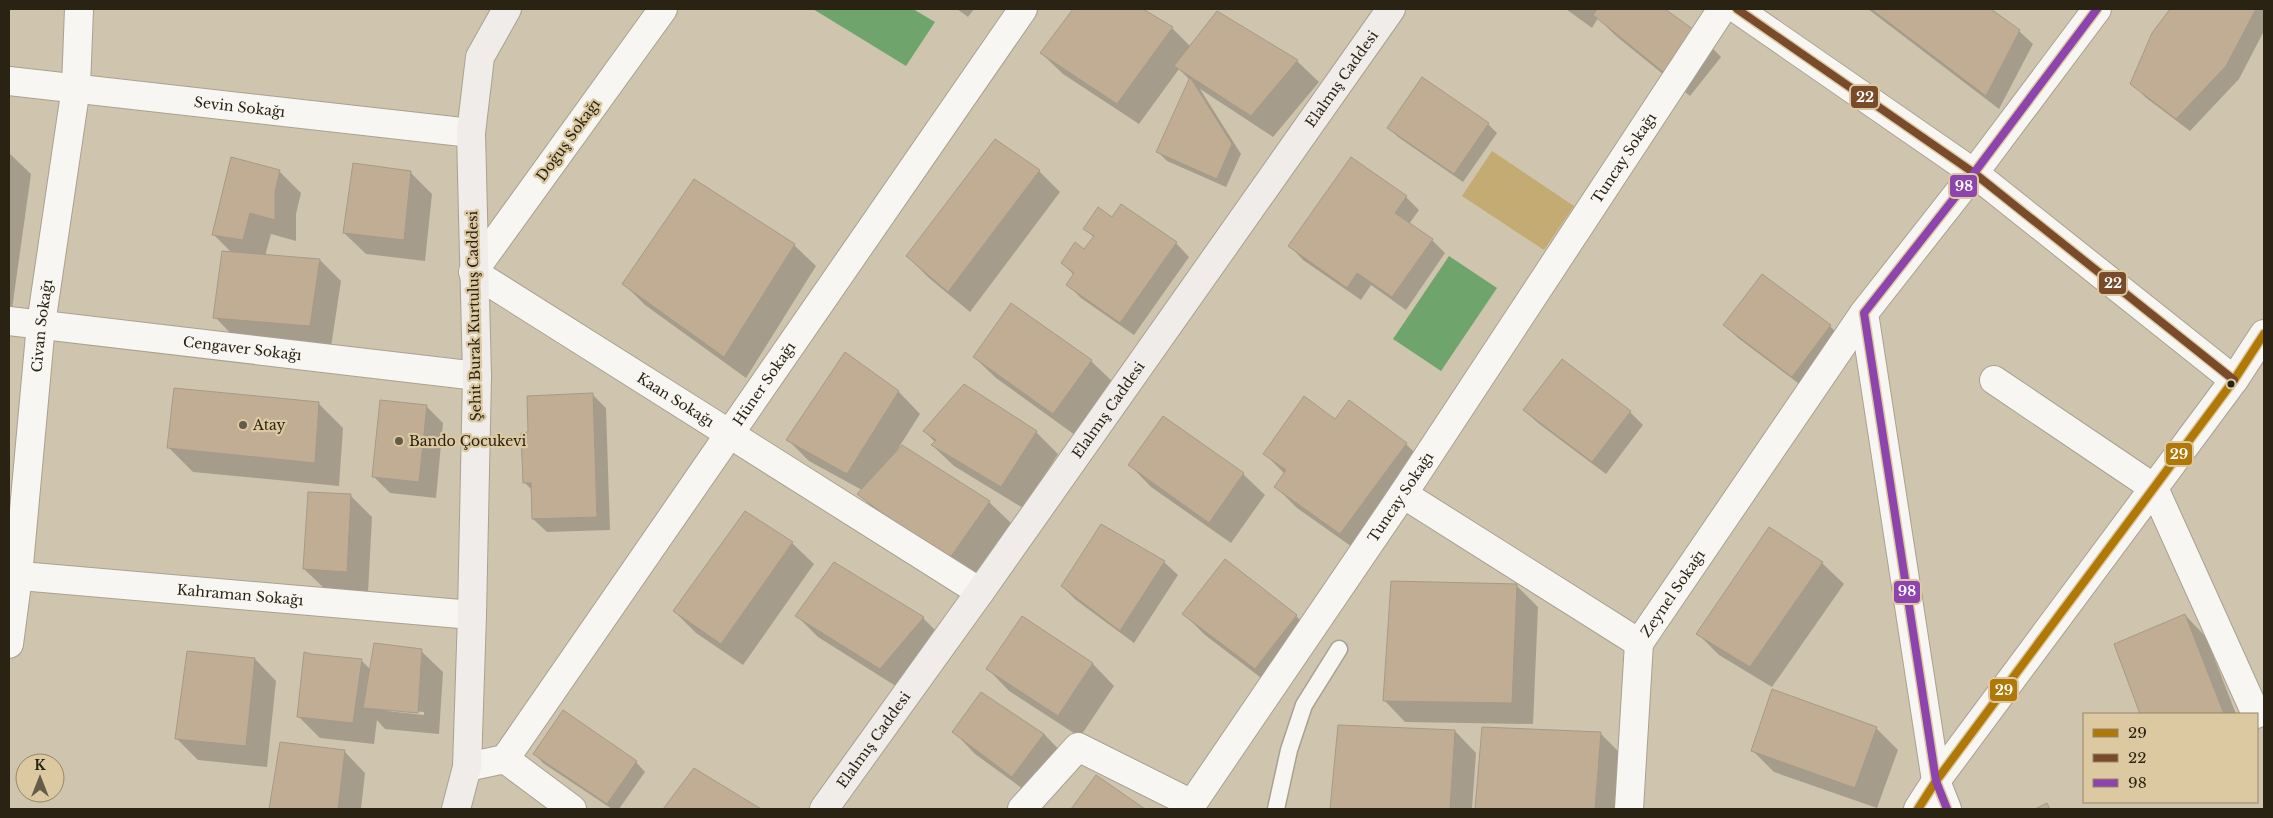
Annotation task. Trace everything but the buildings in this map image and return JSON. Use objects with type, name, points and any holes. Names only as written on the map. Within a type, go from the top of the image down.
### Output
[{"type":"street","name":"Civan Sokağı","points":[[9,644],[13,576],[41,324],[76,88],[79,9]]},
{"type":"street","name":"Şehit Burak Kurtuluş Caddesi","points":[[456,809],[468,767],[472,615],[477,376],[471,133],[480,57],[507,9]]},
{"type":"street","name":"Doğuş Sokağı","points":[[473,272],[664,9]]},
{"type":"street","name":"Hüner Sokağı","points":[[506,759],[1022,9]]},
{"type":"street","name":"Elalmış Caddesi","points":[[824,809],[980,592],[1391,9]]},
{"type":"street","name":"Tuncay Sokağı","points":[[1022,809],[1078,747],[1195,807],[1722,9]]},
{"type":"street","points":[[1737,9],[1974,173],[2234,380]]},
{"type":"street","points":[[1974,173],[2097,9]]},
{"type":"street","name":"Sevin Sokağı","points":[[9,81],[471,133]]},
{"type":"street","name":"Zeynel Sokağı","points":[[1403,494],[1639,643],[1864,313],[1974,173]]},
{"type":"street","name":"Kaan Sokağı","points":[[473,272],[980,592]]},
{"type":"street","points":[[1864,313],[1936,782],[1947,809]]},
{"type":"street","name":"Cengaver Sokağı","points":[[9,321],[477,376]]},
{"type":"street","points":[[1918,809],[1936,782],[2234,380],[2264,334]]},
{"type":"street","points":[[1994,380],[2154,488],[2255,713]]},
{"type":"street","name":"Kahraman Sokağı","points":[[13,576],[472,615]]},
{"type":"street","points":[[1629,809],[1639,643]]},
{"type":"street","points":[[2258,719],[2264,732]]},
{"type":"street","points":[[468,767],[506,759],[572,809]]},
{"type":"lane","points":[[1276,809],[1289,750],[1304,705],[1339,649]]},
{"type":"shaded area","points":[[813,9],[913,9],[935,22],[906,66]]},
{"type":"shaded area","points":[[1492,151],[1574,206],[1544,250],[1462,196]]},
{"type":"shaded area","points":[[1449,256],[1497,288],[1441,371],[1393,339]]},
{"type":"transit line","name":"22","points":[[1737,9],[1974,173],[2234,380]]},
{"type":"transit line","name":"98","points":[[1947,809],[1936,781],[1864,313],[1974,173],[2097,9]]},
{"type":"transit line","name":"29","points":[[1918,809],[1936,781],[2234,380],[2264,334]]},
{"type":"place","name":"Atay","points":[[243,425]]},
{"type":"place","name":"Bando Çocukevi","points":[[399,441]]}]
